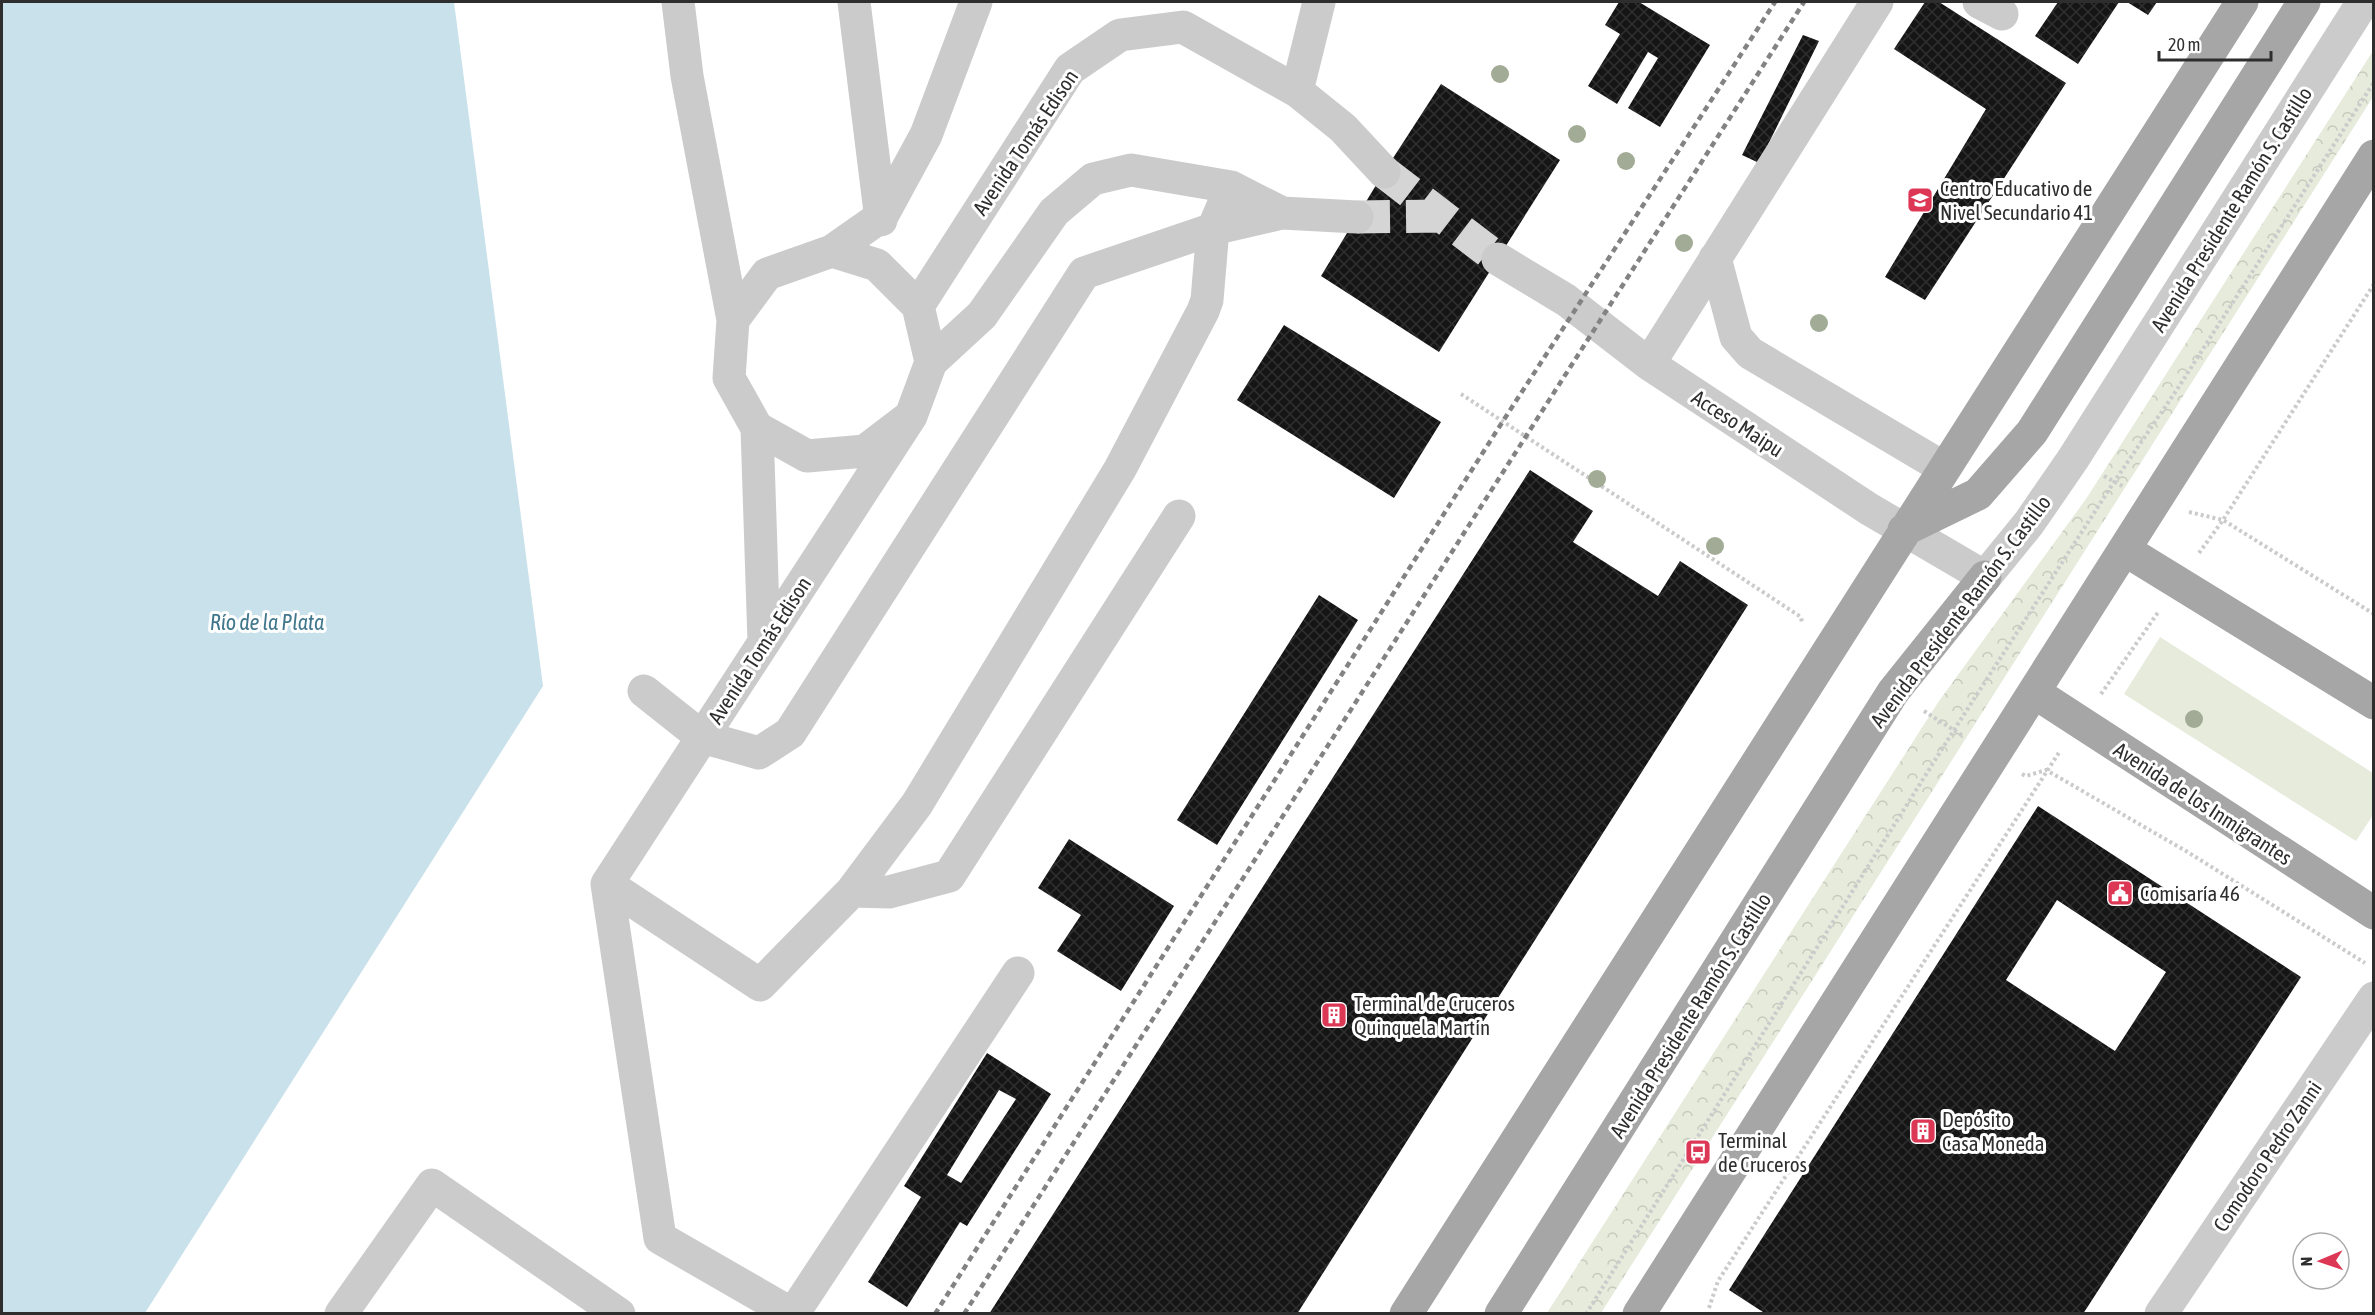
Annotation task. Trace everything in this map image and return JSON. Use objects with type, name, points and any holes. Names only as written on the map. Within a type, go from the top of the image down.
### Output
[{"type":"main road","points":[[1406,1314],[2242,2]]},
{"type":"main road","points":[[1904,530],[1978,494],[2032,432],[2304,2]]},
{"type":"main road","points":[[1639,1314],[2373,156]]},
{"type":"main road","points":[[2125,550],[2373,704]]},
{"type":"main road","name":"Avenida Presidente Ramón S. Castillo","points":[[1501,1314],[1893,692],[1985,577]]},
{"type":"main road","name":"Avenida de los Inmigrantes","points":[[2034,692],[2373,913]]},
{"type":"street","points":[[678,2],[687,76],[732,320],[729,378],[757,428],[764,642]]},
{"type":"street","points":[[854,2],[882,216],[877,265]]},
{"type":"street","points":[[732,320],[767,274],[832,250],[882,216],[926,135],[976,2]]},
{"type":"street","points":[[1319,2],[1297,92],[1343,128],[1384,172]]},
{"type":"street","points":[[1649,364],[1877,2]]},
{"type":"street","name":"Avenida Presidente Ramón S. Castillo","points":[[1985,577],[2030,523],[2073,459],[2363,2]]},
{"type":"street","name":"Avenida Tomás Edison","points":[[918,306],[1070,69],[1120,35],[1183,27],[1297,92]]},
{"type":"street","points":[[757,428],[807,456],[865,451],[911,416],[931,362],[981,315],[1054,212],[1093,179],[1131,170],[1230,187],[1282,213]]},
{"type":"street","points":[[607,884],[760,985],[852,891],[917,804],[1120,469],[1207,300],[1213,228],[1230,187]]},
{"type":"street","points":[[644,691],[702,737],[759,753],[790,733],[1084,273],[1213,228],[1282,213],[1357,217]]},
{"type":"street","points":[[832,250],[877,265],[918,306],[931,362]]},
{"type":"street","points":[[1715,258],[1736,337],[1750,353],[1944,468]]},
{"type":"street","name":"Acceso Maipu","points":[[1498,259],[1566,300],[1649,364],[1869,509],[1985,577]]},
{"type":"street","name":"Avenida Tomás Edison","points":[[607,884],[911,416]]},
{"type":"street","points":[[852,891],[889,892],[949,876],[1179,516]]},
{"type":"street","points":[[607,884],[660,1238],[792,1314],[1018,973]]},
{"type":"street","name":"Comodoro Pedro Zanni","points":[[2161,1314],[2373,998]]},
{"type":"street","points":[[341,1314],[432,1185],[579,1302],[619,1314]]},
{"type":"path","points":[[1586,1314],[1954,730],[2114,482],[2178,388],[2373,82]]},
{"type":"path","points":[[1709,1308],[1718,1281],[2046,770],[2079,722],[2108,686],[2223,520],[2373,284]]},
{"type":"green space","points":[[2373,51],[2373,97],[1601,1313],[1547,1313],[1939,701],[2086,499]]},
{"type":"green space","points":[[2160,637],[2373,773],[2373,815],[2356,841],[2124,694]]},
{"type":"water","name":"Río de la Plata","points":[[2,2],[454,2],[543,686],[145,1313],[2,1313]]},
{"type":"building","points":[[1619,2],[1639,2],[1710,45],[1660,127],[1628,108],[1658,58],[1648,52],[1617,104],[1588,86],[1620,34],[1605,25]]},
{"type":"building","points":[[1925,2],[1939,2],[2066,83],[1925,300],[1885,277],[1986,109],[1894,49]]},
{"type":"building","points":[[2058,2],[2119,2],[2078,64],[2035,36]]},
{"type":"building","points":[[2127,2],[2157,2],[2148,15]]},
{"type":"building","points":[[1803,35],[1819,41],[1759,163],[1742,155]]},
{"type":"building","points":[[1441,84],[1560,160],[1439,352],[1321,276]]},
{"type":"building","points":[[1284,325],[1441,422],[1394,498],[1237,400]]},
{"type":"building","name":"Terminal de Cruceros Quinquela Martín","points":[[1530,470],[1593,511],[1573,542],[1658,596],[1680,561],[1748,605],[1297,1314],[989,1314]]},
{"type":"building","points":[[1319,595],[1358,620],[1217,845],[1177,820]]},
{"type":"building","points":[[2038,806],[2301,977],[2083,1314],[1766,1314],[1729,1290]],"holes":[[[2057,900],[2166,972],[2115,1051],[2006,980]]]},
{"type":"building","points":[[1069,839],[1174,906],[1121,991],[1057,951],[1081,915],[1038,888]]},
{"type":"building","points":[[987,1053],[1051,1094],[967,1226],[960,1222],[907,1307],[868,1282],[921,1197],[904,1186]],"holes":[[[999,1090],[1016,1099],[961,1183],[947,1175]]]},
{"type":"tunnel","points":[[1384,172],[1498,259]]},
{"type":"tunnel","points":[[1357,217],[1442,216]]},
{"type":"railway","points":[[935,1314],[1503,421],[1775,2]]},
{"type":"railway","points":[[964,1314],[1804,2]]},
{"type":"place","name":"Centro Educativo de Nivel Secundario 41","points":[[1920,200]]},
{"type":"place","name":"Comisaría 46","points":[[2120,893]]},
{"type":"place","name":"Terminal de Cruceros Quinquela Martín","points":[[1334,1015]]},
{"type":"place","name":"Depósito Casa Moneda","points":[[1923,1131]]},
{"type":"place","name":"Terminal de Cruceros","points":[[1698,1152]]}]
